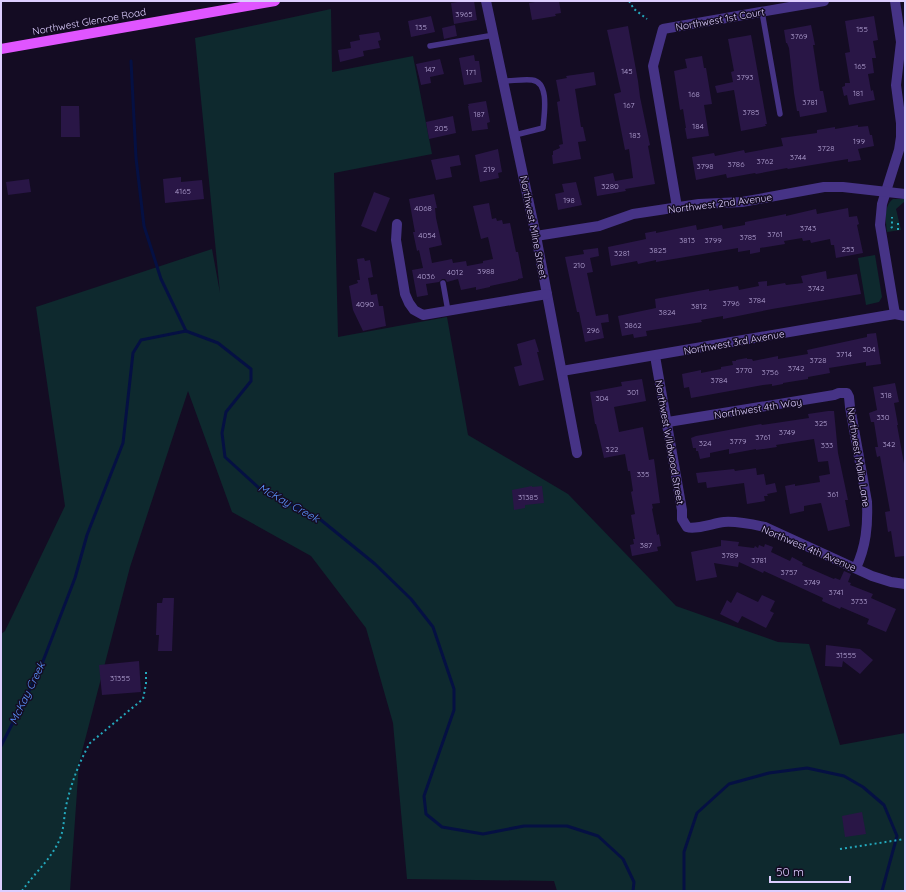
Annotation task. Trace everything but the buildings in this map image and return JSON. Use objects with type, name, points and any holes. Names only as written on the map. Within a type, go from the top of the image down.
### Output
[{"type":"main road","name":"Northwest Glencoe Road","points":[[1,49],[275,1]]},
{"type":"street","name":"Northwest Milne Street","points":[[486,1],[536,236],[577,453]]},
{"type":"street","name":"Northwest 1st Court","points":[[677,207],[653,66],[663,29],[824,1]]},
{"type":"street","points":[[895,1],[901,42],[896,85],[901,123],[901,137],[899,150],[882,204],[880,225],[902,318]]},
{"type":"street","name":"Northwest 2nd Avenue","points":[[536,236],[599,226],[628,216],[677,207],[699,204],[728,204],[824,187],[843,187],[905,194]]},
{"type":"street","points":[[397,224],[396,240],[405,294],[408,303],[414,310],[423,315],[547,294]]},
{"type":"street","name":"Northwest 3rd Avenue","points":[[562,371],[902,318]]},
{"type":"street","name":"Northwest Wildwood Street","points":[[655,356],[668,422],[682,510],[682,519],[687,527]]},
{"type":"street","name":"Northwest 4th Way","points":[[668,422],[839,393],[847,393]]},
{"type":"street","name":"Northwest Malia Lane","points":[[847,393],[850,401],[868,516],[867,534],[856,568]]},
{"type":"street","name":"Northwest 4th Avenue","points":[[687,527],[691,528],[726,522],[752,524],[765,528],[872,576],[891,582],[905,584]]},
{"type":"lane","points":[[762,12],[780,114]]},
{"type":"lane","points":[[430,46],[494,35]]},
{"type":"lane","points":[[503,81],[533,80],[539,83],[544,93],[545,107],[543,128],[515,135]]},
{"type":"lane","points":[[443,283],[448,311]]},
{"type":"path","points":[[629,1],[634,9],[647,19]]},
{"type":"path","points":[[898,223],[898,231]]},
{"type":"path","points":[[892,227],[898,227]]},
{"type":"path","points":[[22,891],[54,852],[61,834],[66,806],[74,778],[84,753],[90,743],[143,699],[146,684],[146,671]]},
{"type":"path","points":[[840,849],[905,839]]},
{"type":"green space","points":[[331,9],[332,72],[413,56],[432,154],[334,173],[338,337],[447,317],[468,435],[568,494],[676,606],[778,642],[809,644],[840,745],[905,733],[905,891],[557,891],[554,881],[407,879],[393,723],[366,628],[311,556],[232,512],[188,391],[130,567],[79,763],[70,891],[1,891],[1,634],[5,631],[65,506],[36,307],[212,249],[220,293],[195,38]]},
{"type":"green space","points":[[893,199],[905,199],[904,202],[896,209],[901,230],[887,232],[886,210]]},
{"type":"green space","points":[[875,255],[882,297],[879,302],[866,305],[858,258]]},
{"type":"waterway","points":[[131,61],[136,158],[144,226],[161,279],[186,331]]},
{"type":"waterway","name":"McKay Creek","points":[[1,746],[40,669],[75,578],[87,535],[123,443],[133,353],[141,340],[186,331],[218,343],[251,369],[251,381],[226,412],[222,433],[225,457],[259,488],[321,520],[375,564],[411,599],[433,627],[454,689],[454,710],[424,796],[426,814],[442,827],[483,834],[524,826],[567,826],[598,836],[623,859],[634,882],[633,891]]},
{"type":"waterway","name":"McKay Creek","points":[[684,891],[684,852],[697,813],[729,784],[769,773],[807,768],[844,776],[863,787],[884,805],[897,836],[882,891]]}]
